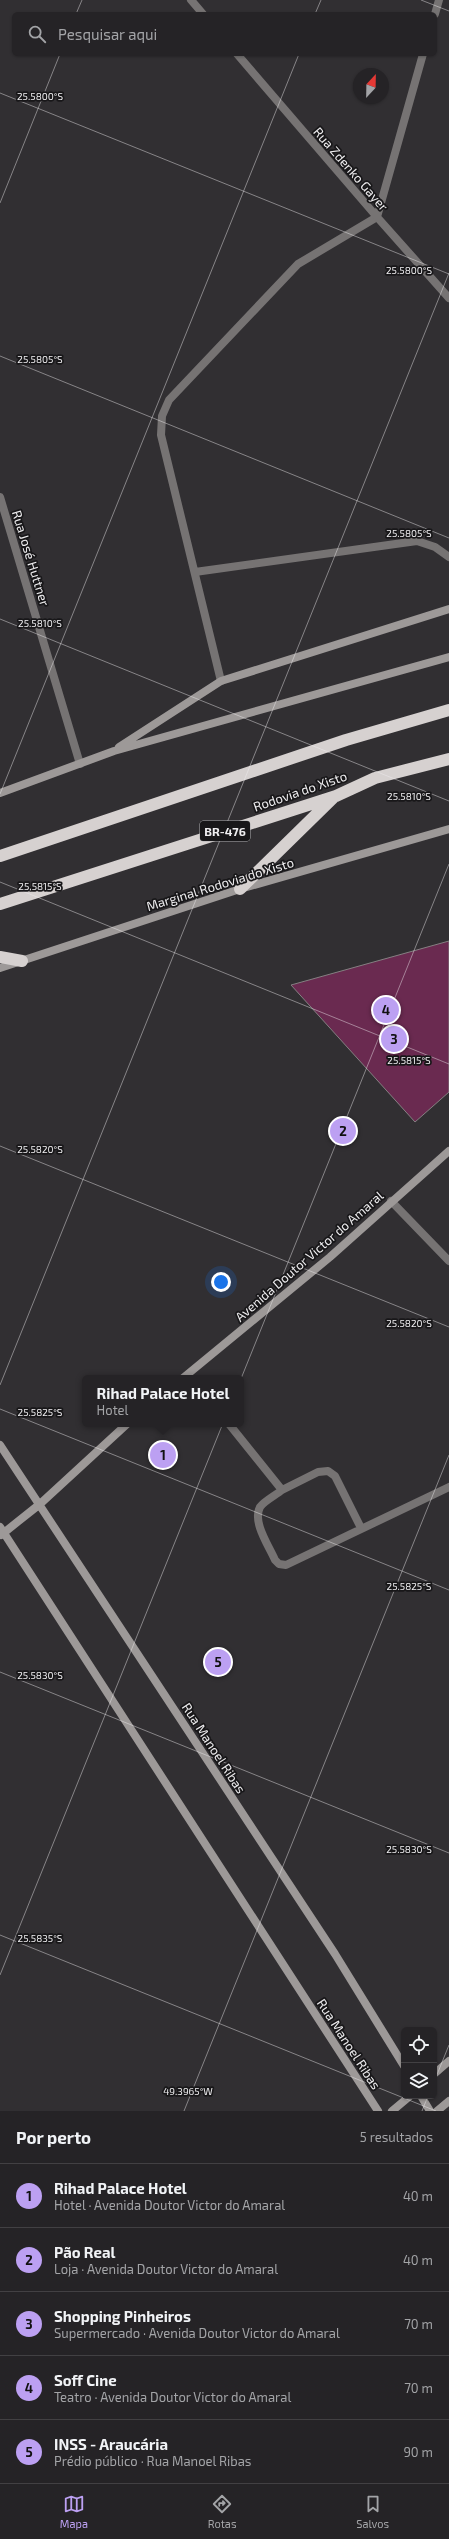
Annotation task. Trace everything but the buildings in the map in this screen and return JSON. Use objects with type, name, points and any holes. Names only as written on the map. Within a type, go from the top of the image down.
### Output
[{"type":"highway","points":[[0,856],[346,740],[449,710]]},
{"type":"highway","name":"Rodovia do Xisto","points":[[0,904],[336,796],[375,778],[449,759]]},
{"type":"highway","points":[[240,889],[336,796]]},
{"type":"highway","points":[[0,957],[22,961]]},
{"type":"main road","points":[[114,751],[221,681],[449,610]]},
{"type":"main road","points":[[0,793],[114,751],[449,657]]},
{"type":"main road","name":"Marginal Rodovia do Xisto","points":[[0,968],[240,889],[449,829]]},
{"type":"main road","name":"Avenida Doutor Victor do Amaral","points":[[188,1375],[330,1257],[391,1201],[449,1151]]},
{"type":"main road","points":[[1,1531],[40,1504],[123,1427]]},
{"type":"main road","name":"Rua Manoel Ribas","points":[[0,1445],[330,1948],[402,2063]]},
{"type":"main road","name":"Rua Manoel Ribas","points":[[1,1531],[378,2111]]},
{"type":"main road","points":[[437,2071],[449,2061]]},
{"type":"main road","points":[[392,2111],[406,2099]]},
{"type":"main road","points":[[423,2099],[430,2111]]},
{"type":"main road","points":[[437,2111],[449,2101]]},
{"type":"street","points":[[191,0],[201,12]]},
{"type":"street","points":[[436,12],[439,0]]},
{"type":"street","name":"Rua Zdenko Gayer","points":[[239,56],[377,217],[449,298]]},
{"type":"street","points":[[221,681],[161,435],[162,416],[170,400],[298,264],[377,217],[422,56]]},
{"type":"street","name":"Rua José Huttner","points":[[0,497],[80,764]]},
{"type":"street","points":[[195,572],[417,542],[435,547],[449,556]]},
{"type":"street","points":[[391,1201],[449,1261]]},
{"type":"street","points":[[231,1427],[282,1490]]},
{"type":"street","points":[[361,1528],[335,1476],[328,1470],[318,1472],[282,1490],[260,1507],[258,1515],[259,1524],[275,1560],[279,1564],[286,1565],[449,1487]]},
{"type":"place","name":"Soff Cine","points":[[386,1010]]},
{"type":"place","name":"Shopping Pinheiros","points":[[394,1039]]},
{"type":"place","name":"Pão Real","points":[[343,1131]]},
{"type":"place","name":"Rihad Palace Hotel","points":[[163,1455]]},
{"type":"place","name":"INSS - Araucária","points":[[218,1662]]}]
